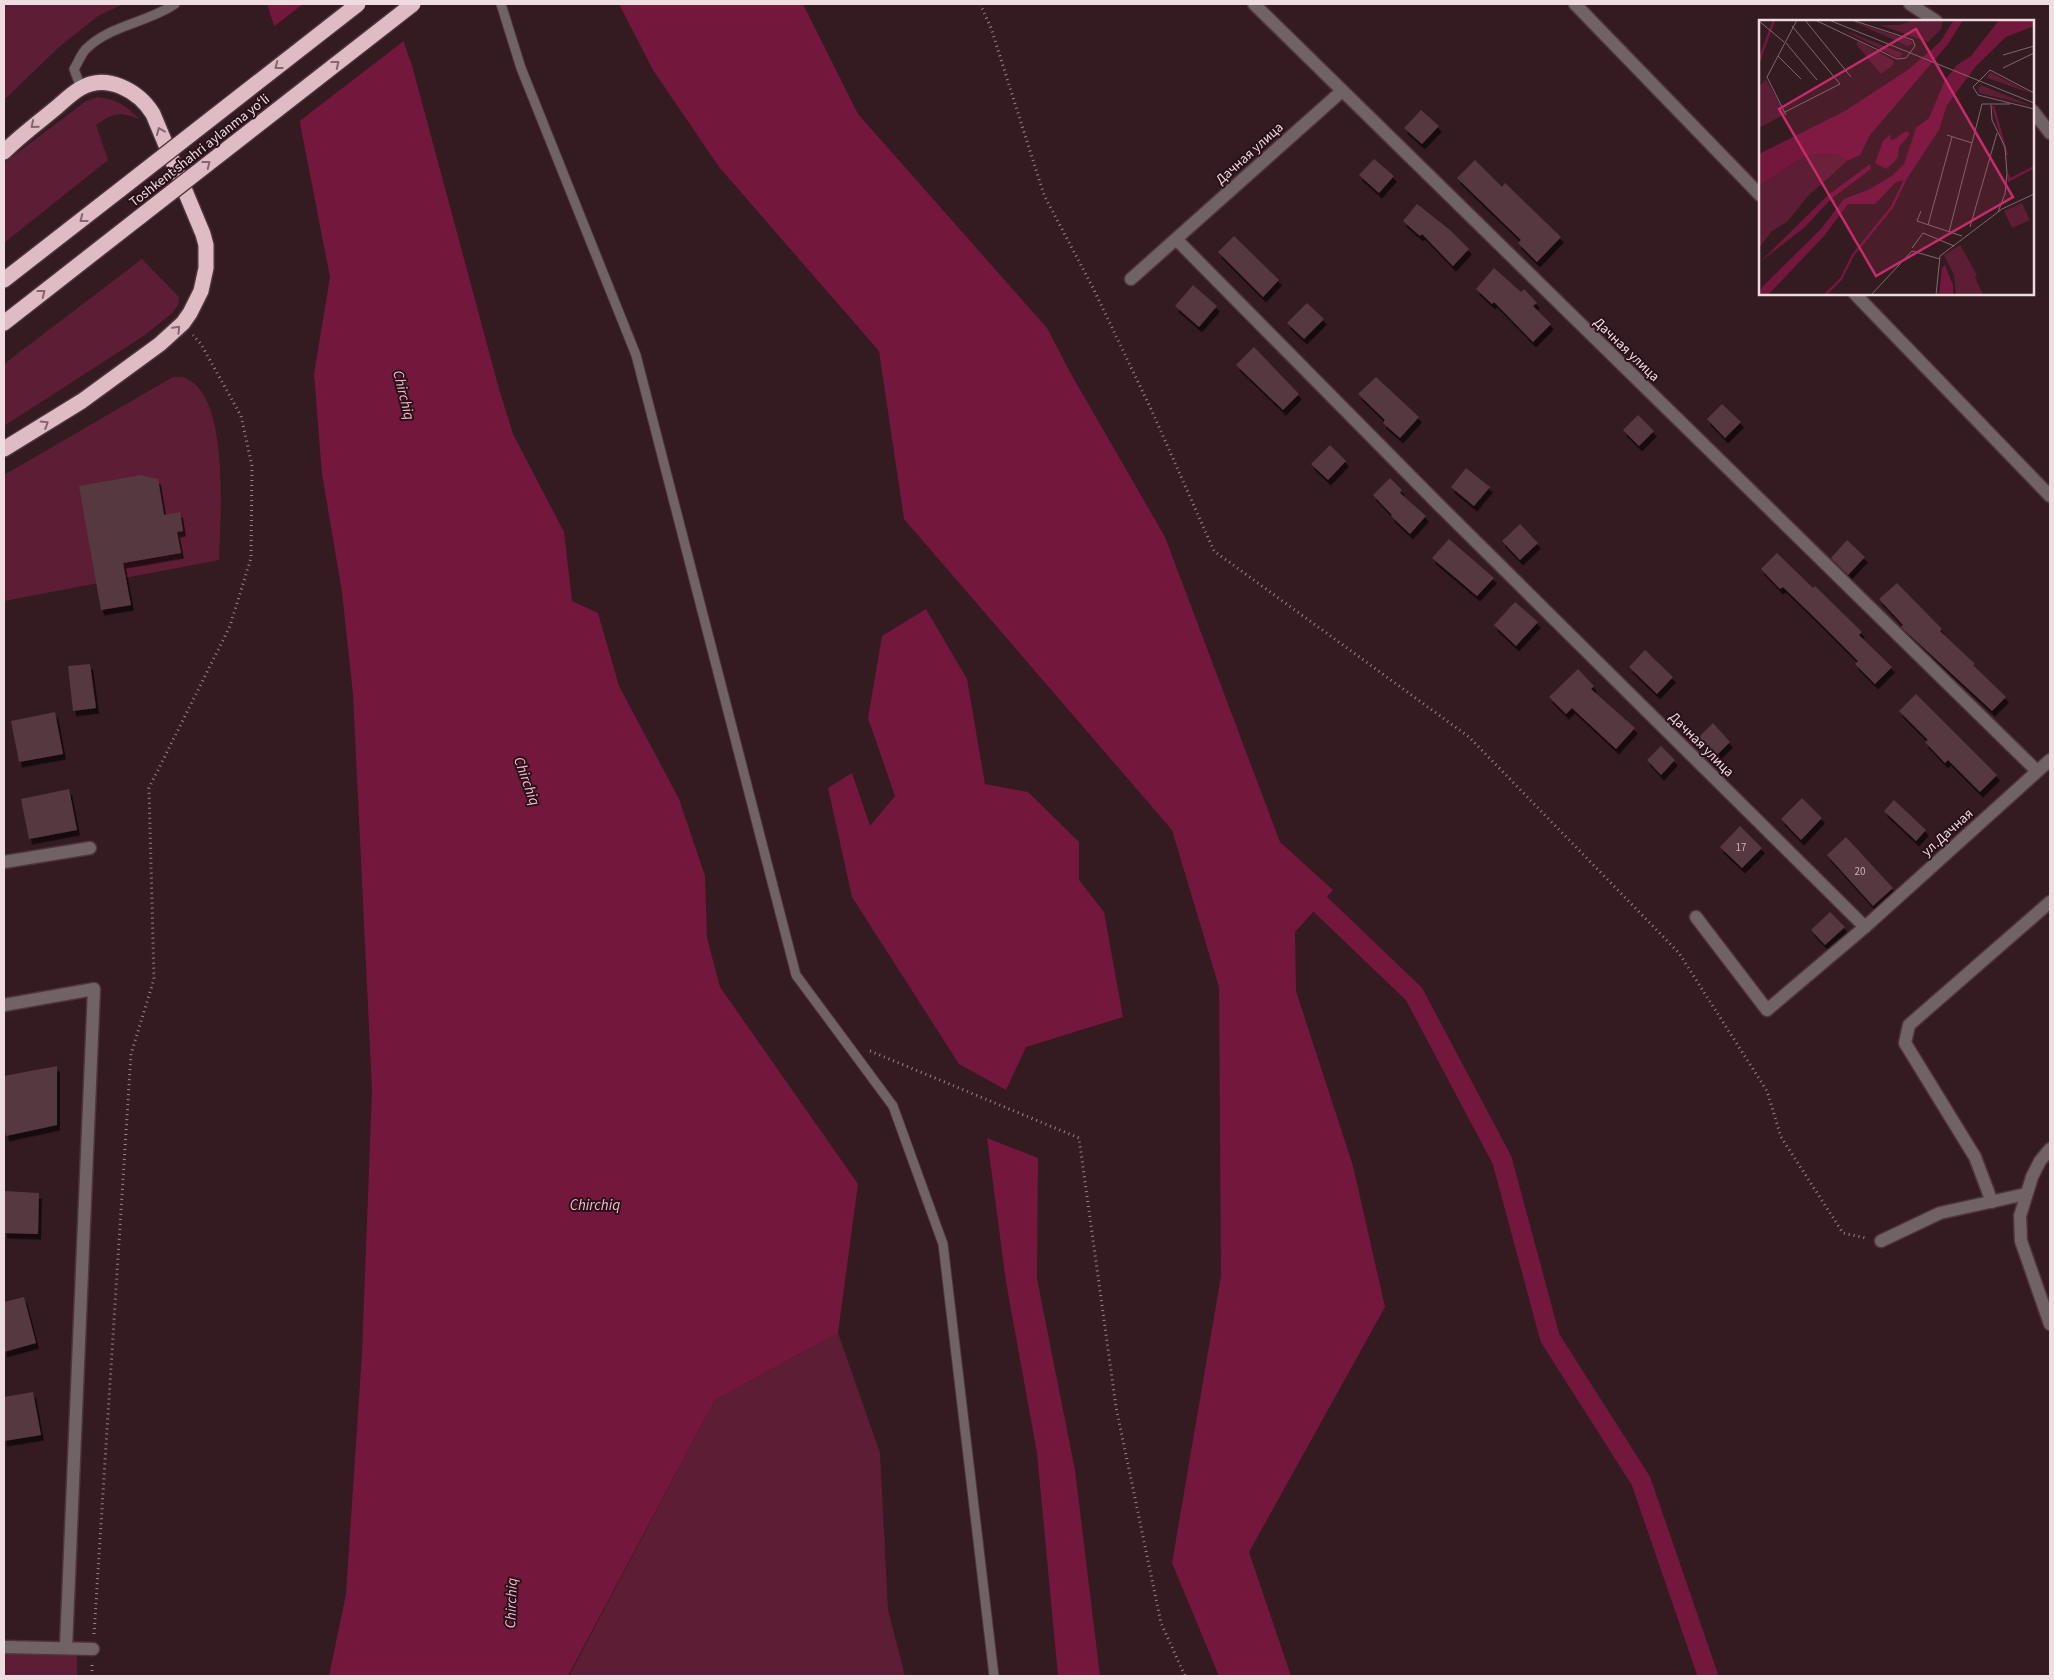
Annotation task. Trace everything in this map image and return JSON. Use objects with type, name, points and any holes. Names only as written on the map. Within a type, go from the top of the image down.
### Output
[{"type":"highway","name":"Toshkent shahri aylanma yoʻli","points":[[4,280],[358,4]]},
{"type":"highway","name":"Toshkent shahri aylanma yoʻli","points":[[4,323],[413,4]]},
{"type":"highway","points":[[4,152],[81,88],[99,83],[122,87],[141,98],[153,114],[206,245],[206,268],[201,291],[183,323],[128,369],[82,401],[4,449]]},
{"type":"street","points":[[1254,4],[1342,91]]},
{"type":"street","points":[[1575,4],[1759,194]]},
{"type":"street","points":[[1910,4],[1934,20]]},
{"type":"street","name":"Дачная улица","points":[[1865,927],[1438,504],[1176,239],[1342,91],[2037,771]]},
{"type":"street","points":[[2034,113],[2050,133]]},
{"type":"street","points":[[1132,279],[1176,239]]},
{"type":"street","points":[[1856,295],[2050,496]]},
{"type":"street","name":"ул.Дачная","points":[[1696,917],[1767,1010],[1865,927],[2050,760]]},
{"type":"street","points":[[4,862],[90,848]]},
{"type":"street","points":[[1992,1202],[1974,1157],[1905,1043],[1909,1025],[2050,902]]},
{"type":"street","points":[[4,1005],[94,989],[66,1647]]},
{"type":"street","points":[[2050,1149],[2040,1161],[2026,1194],[2020,1216],[2021,1241],[2050,1324]]},
{"type":"street","points":[[1881,1241],[1940,1213],[2026,1194]]},
{"type":"street","points":[[4,1647],[93,1649]]},
{"type":"lane","points":[[81,88],[74,69],[84,50],[105,34],[162,13],[175,4]]},
{"type":"lane","points":[[501,4],[522,68],[636,355],[796,975],[894,1106],[943,1244],[994,1676]]},
{"type":"path","points":[[980,4],[991,28],[1044,195],[1114,331],[1214,551],[1469,738],[1679,952],[1767,1091],[1781,1136],[1843,1233],[1881,1241]]},
{"type":"path","points":[[93,1649],[130,1054],[154,979],[149,788],[230,626],[251,558],[252,466],[241,416],[201,344],[183,323]]},
{"type":"path","points":[[844,1040],[1079,1138],[1116,1407],[1161,1623],[1185,1676]]},
{"type":"shaded area","points":[[4,4],[123,4],[98,16],[59,47],[4,100]]},
{"type":"shaded area","points":[[97,97],[110,99],[120,104],[139,119],[116,114],[96,125],[108,160],[4,243],[4,163],[86,101]]},
{"type":"shaded area","points":[[142,259],[179,297],[178,305],[172,313],[145,335],[4,426],[4,364]]},
{"type":"shaded area","points":[[173,377],[184,377],[200,389],[210,408],[220,461],[221,517],[219,560],[4,601],[4,475]]},
{"type":"shaded area","points":[[838,1333],[880,1453],[888,1610],[905,1676],[569,1676],[715,1400]]},
{"type":"shaded area","points":[[4,1653],[77,1653],[77,1676],[4,1676]]},
{"type":"water","name":"Chirchiq","points":[[267,4],[391,4],[413,69],[499,389],[513,434],[564,532],[572,601],[598,613],[619,686],[679,799],[705,876],[707,938],[720,987],[858,1184],[838,1333],[715,1400],[568,1676],[329,1676],[346,1594],[362,1353],[372,1090],[353,694],[342,592],[322,474],[314,374],[330,277],[292,82]]},
{"type":"water","points":[[619,4],[803,4],[858,114],[1047,328],[1071,374],[1165,537],[1280,842],[1333,890],[1295,932],[1296,991],[1353,1166],[1385,1307],[1249,1552],[1291,1676],[1219,1676],[1172,1563],[1221,1276],[1219,987],[1172,830],[904,519],[879,351],[719,167],[653,70]]},
{"type":"water","points":[[926,609],[967,679],[985,784],[1028,792],[1079,842],[1079,880],[1104,912],[1123,1017],[1026,1047],[1006,1090],[959,1064],[852,897],[828,788],[852,773],[870,826],[895,796],[868,718],[882,636]]},
{"type":"water","points":[[987,1138],[1038,1158],[1037,1279],[1075,1470],[1100,1676],[1058,1676],[1037,1453],[1006,1282]]},
{"type":"pier","points":[[303,4],[393,4],[405,40],[297,123],[289,83],[272,28]]},
{"type":"building","points":[[1421,110],[1439,126],[1422,144],[1404,128]]},
{"type":"building","points":[[1374,159],[1394,176],[1379,193],[1359,175]]},
{"type":"building","points":[[1475,160],[1502,187],[1505,183],[1561,237],[1537,262],[1518,243],[1521,240],[1457,178]]},
{"type":"building","points":[[1417,204],[1450,230],[1469,249],[1453,266],[1422,234],[1420,236],[1403,221]]},
{"type":"building","points":[[1234,236],[1279,280],[1263,297],[1218,252]]},
{"type":"building","points":[[1494,268],[1521,292],[1524,289],[1537,303],[1533,306],[1551,324],[1533,342],[1494,302],[1492,304],[1476,289]]},
{"type":"building","points":[[1193,285],[1217,306],[1199,327],[1175,306]]},
{"type":"building","points":[[1307,303],[1324,319],[1304,339],[1287,323]]},
{"type":"building","points":[[1254,347],[1299,394],[1283,410],[1236,365]]},
{"type":"building","points":[[1376,377],[1419,417],[1400,438],[1383,423],[1385,420],[1358,394]]},
{"type":"building","points":[[1722,404],[1741,422],[1725,438],[1707,419]]},
{"type":"building","points":[[1638,415],[1654,431],[1639,446],[1623,430]]},
{"type":"building","points":[[1330,445],[1346,461],[1328,480],[1311,464]]},
{"type":"building","points":[[1466,468],[1490,487],[1474,506],[1451,487]]},
{"type":"building","points":[[141,475],[158,479],[164,515],[180,512],[183,531],[177,532],[181,553],[123,563],[131,605],[101,610],[79,486]]},
{"type":"building","points":[[1390,478],[1402,490],[1400,493],[1426,516],[1410,534],[1373,495]]},
{"type":"building","points":[[1520,524],[1538,543],[1520,560],[1502,541]]},
{"type":"building","points":[[1449,539],[1494,578],[1477,596],[1432,558]]},
{"type":"building","points":[[1847,540],[1865,557],[1848,575],[1831,558]]},
{"type":"building","points":[[1777,553],[1813,588],[1815,586],[1862,632],[1859,635],[1892,667],[1875,684],[1855,664],[1858,661],[1783,587],[1780,589],[1761,569]]},
{"type":"building","points":[[1897,583],[1942,629],[1940,631],[2006,697],[1992,711],[1901,627],[1903,625],[1879,599]]},
{"type":"building","points":[[1515,602],[1538,622],[1516,646],[1494,625]]},
{"type":"building","points":[[1645,650],[1673,677],[1657,694],[1629,667]]},
{"type":"building","points":[[90,664],[96,708],[73,711],[68,666]]},
{"type":"building","points":[[1578,669],[1594,686],[1591,689],[1635,728],[1616,749],[1572,708],[1566,714],[1549,697]]},
{"type":"building","points":[[1916,694],[1997,775],[1980,792],[1948,760],[1945,763],[1925,742],[1928,740],[1899,711]]},
{"type":"building","points":[[55,712],[63,754],[19,762],[11,721]]},
{"type":"building","points":[[1713,723],[1730,742],[1714,758],[1697,739]]},
{"type":"building","points":[[1661,746],[1675,760],[1661,775],[1647,760]]},
{"type":"building","points":[[69,789],[77,830],[29,839],[21,799]]},
{"type":"building","points":[[1802,798],[1822,818],[1801,840],[1781,819]]},
{"type":"building","points":[[1894,800],[1926,830],[1916,841],[1884,811]]},
{"type":"building","points":[[1740,826],[1762,848],[1742,868],[1720,847]]},
{"type":"building","points":[[1846,837],[1893,888],[1873,906],[1827,855]]},
{"type":"building","points":[[1830,912],[1845,927],[1825,945],[1811,930]]},
{"type":"building","points":[[57,1066],[57,1125],[6,1136],[4,1126],[4,1076]]},
{"type":"building","points":[[4,1191],[39,1193],[38,1234],[4,1233]]},
{"type":"building","points":[[24,1297],[36,1343],[4,1352],[4,1302]]},
{"type":"building","points":[[33,1392],[41,1435],[4,1441],[4,1397]]},
{"type":"waterway","points":[[1320,904],[1414,994],[1502,1160],[1550,1338],[1641,1481],[1708,1676]]}]
